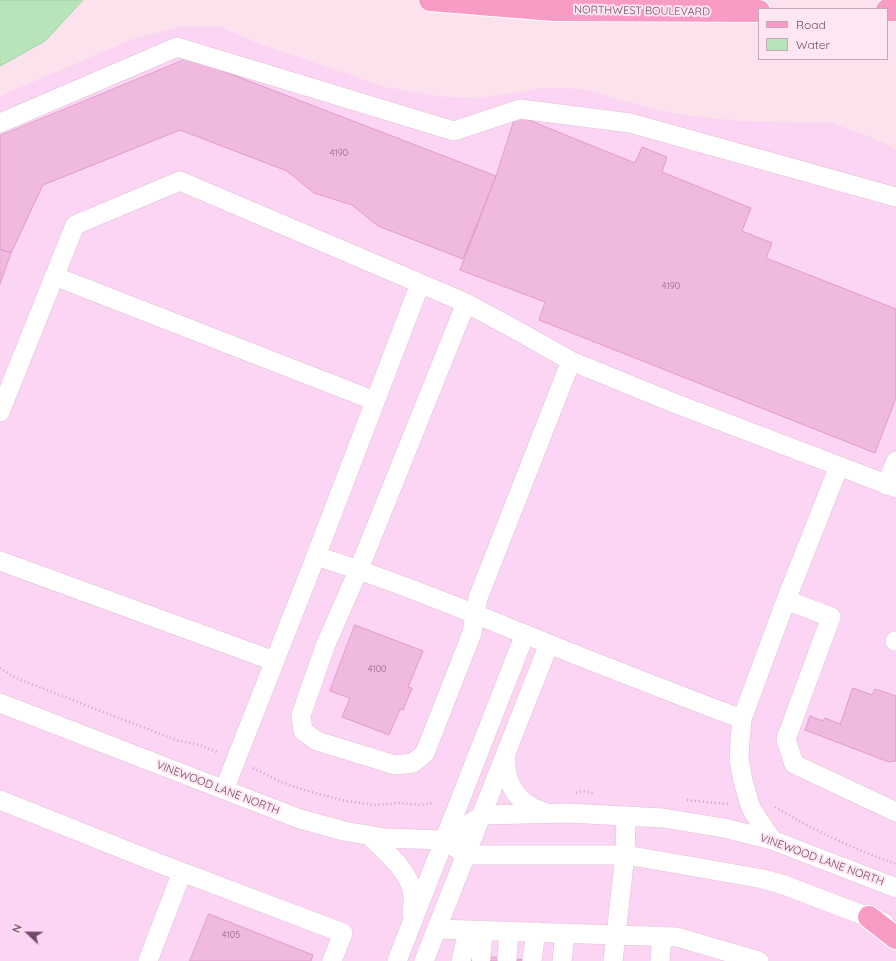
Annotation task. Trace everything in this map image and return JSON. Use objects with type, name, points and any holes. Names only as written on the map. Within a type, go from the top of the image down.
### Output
[{"type":"main road","name":"NORTHWEST BOULEVARD","points":[[430,0],[554,10],[758,11]]},
{"type":"main road","points":[[869,917],[896,938]]},
{"type":"street","points":[[0,123],[177,47],[454,130],[520,109],[630,123],[896,196]]},
{"type":"street","points":[[0,412],[75,225],[180,181],[466,303],[571,361],[674,403],[891,487],[896,461]]},
{"type":"street","points":[[54,276],[375,402]]},
{"type":"street","points":[[224,790],[316,556],[420,284]]},
{"type":"street","points":[[466,303],[359,570],[326,644],[301,715],[303,731],[317,741],[395,766],[413,763],[425,753],[472,633],[478,598],[571,361]]},
{"type":"street","points":[[772,840],[752,810],[743,781],[739,760],[742,719],[786,600],[839,466]]},
{"type":"street","points":[[316,556],[419,591],[589,660],[742,719]]},
{"type":"street","points":[[0,562],[274,661]]},
{"type":"street","points":[[786,600],[831,617],[786,739],[794,764],[896,812]]},
{"type":"street","points":[[397,961],[525,634]]},
{"type":"street","points":[[424,961],[549,644]]},
{"type":"street","name":"VINEWOOD LANE NORTH","points":[[0,703],[300,819],[344,831],[384,838],[445,840]]},
{"type":"street","points":[[506,754],[506,773],[514,791],[522,801],[530,807],[549,813]]},
{"type":"street","points":[[0,800],[182,872],[343,933],[332,961]]},
{"type":"street","name":"VINEWOOD LANE NORTH","points":[[482,815],[549,813],[626,816],[662,818],[724,828],[772,840],[896,888]]},
{"type":"street","points":[[445,840],[482,815]]},
{"type":"street","points":[[613,961],[625,855],[626,816]]},
{"type":"street","points":[[370,835],[400,867],[410,885],[413,894],[413,902],[406,938]]},
{"type":"street","points":[[445,840],[466,856],[625,855],[755,877],[784,885],[896,927]]},
{"type":"street","points":[[148,961],[182,872]]},
{"type":"street","points":[[437,929],[677,937],[759,961]]},
{"type":"street","points":[[475,930],[481,957]]},
{"type":"street","points":[[461,961],[475,930]]},
{"type":"street","points":[[507,958],[509,931]]},
{"type":"street","points":[[532,960],[536,932]]},
{"type":"street","points":[[562,961],[565,933]]},
{"type":"street","points":[[660,961],[662,936]]},
{"type":"path","points":[[0,668],[16,678],[179,741],[200,745],[281,782],[322,796],[375,805],[400,803],[420,805],[432,803]]},
{"type":"shaded area","points":[[184,26],[219,26],[252,41],[385,87],[445,97],[483,98],[544,88],[583,89],[653,109],[685,115],[739,121],[833,123],[885,143],[896,150],[896,961],[0,961],[0,96],[133,39]]},
{"type":"water","points":[[0,0],[83,0],[45,41],[0,66]]},
{"type":"building","points":[[189,58],[496,176],[463,259],[378,226],[352,205],[314,193],[287,171],[180,130],[43,185],[11,253],[0,249],[0,136]]},
{"type":"building","points":[[516,115],[635,163],[642,147],[667,157],[662,172],[751,208],[742,231],[772,243],[766,258],[896,309],[896,398],[875,453],[539,320],[545,302],[460,270],[496,176]]},
{"type":"building","points":[[0,249],[11,253],[0,284]]},
{"type":"building","points":[[355,625],[423,651],[408,687],[412,688],[403,710],[400,709],[389,735],[342,717],[350,698],[330,691]]},
{"type":"building","points":[[853,688],[872,695],[875,689],[896,696],[896,761],[889,762],[805,730],[810,716],[823,721],[825,718],[840,724]]},
{"type":"building","points":[[209,914],[313,955],[311,961],[190,961]]},
{"type":"building","points":[[469,955],[539,961],[469,961]]}]
